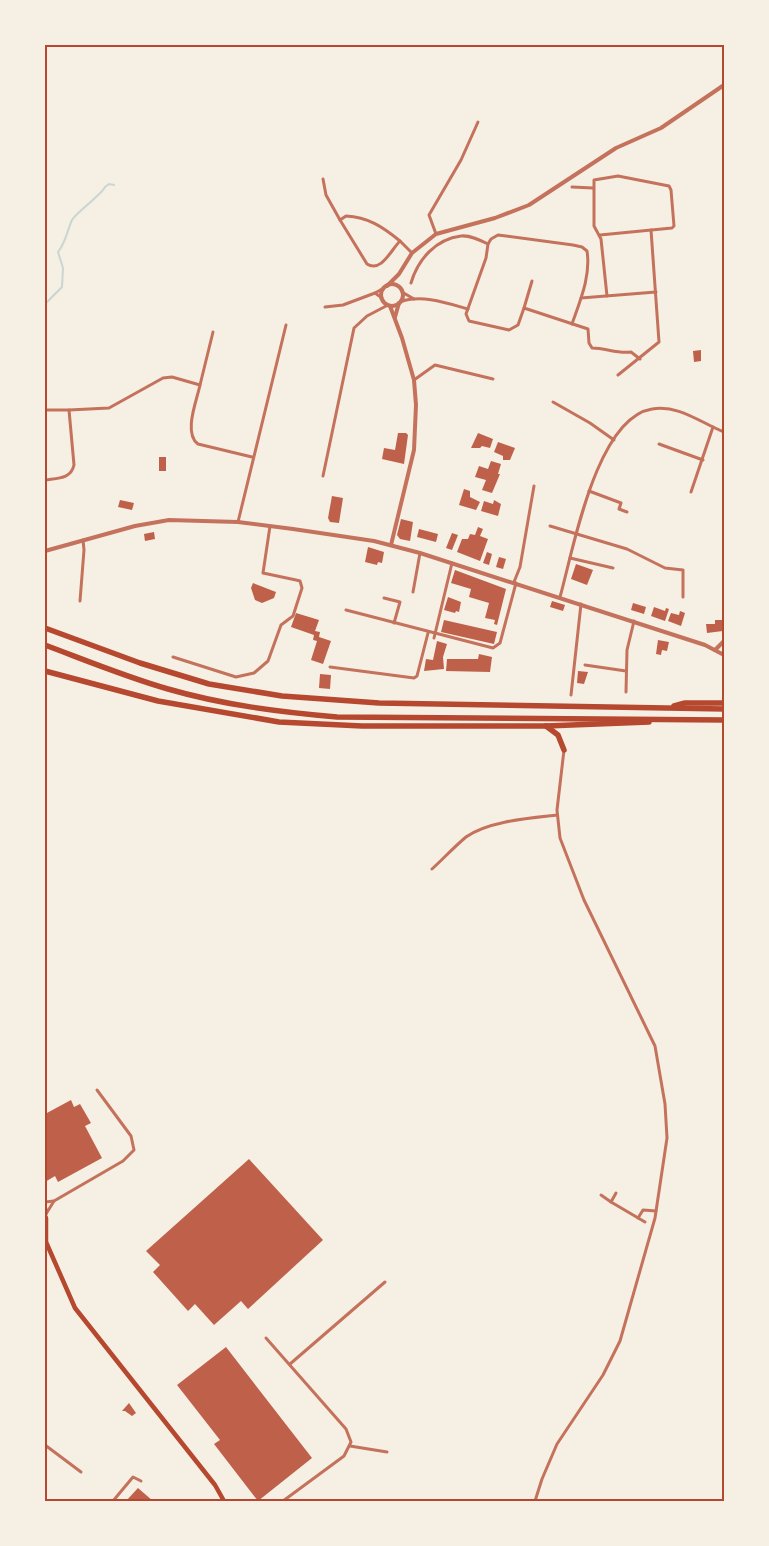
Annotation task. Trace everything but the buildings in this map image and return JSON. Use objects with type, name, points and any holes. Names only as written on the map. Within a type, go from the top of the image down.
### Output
[{"type":"highway","points":[[45,628],[140,663],[209,684],[282,696],[379,703],[724,709]]},
{"type":"highway","points":[[45,645],[165,688],[247,707],[283,712],[337,717],[724,720]]},
{"type":"highway","points":[[45,671],[158,701],[271,721],[362,726],[546,726],[639,723],[673,719]]},
{"type":"highway","points":[[664,708],[685,703],[724,703]]},
{"type":"highway","points":[[546,726],[558,735],[564,750]]},
{"type":"main road","points":[[45,1208],[45,1241],[63,1285],[80,1316],[215,1485],[222,1499]]},
{"type":"street","points":[[325,307],[343,305],[375,293],[385,287],[399,274],[412,253],[436,234],[495,218],[528,205],[616,148],[661,128],[724,85]]},
{"type":"street","points":[[436,234],[429,215],[461,160],[478,122]]},
{"type":"street","points":[[600,235],[674,226],[671,190],[668,186],[618,176],[594,180],[594,226],[600,235],[607,296]]},
{"type":"street","points":[[323,179],[326,195],[367,264],[371,267],[376,267],[400,241]]},
{"type":"street","points":[[572,186],[593,188]]},
{"type":"street","points":[[340,220],[346,216],[362,217],[387,230],[412,253]]},
{"type":"street","points":[[618,375],[659,342],[651,230]]},
{"type":"street","points":[[532,281],[518,325],[509,330],[469,321],[466,314],[486,258],[488,244],[491,239],[498,235],[582,247],[586,251],[588,258],[581,298],[572,324]]},
{"type":"street","points":[[411,282],[421,260],[432,249],[444,242],[462,236],[488,244]]},
{"type":"street","points":[[399,274],[402,292],[414,299],[468,309]]},
{"type":"street","points":[[385,287],[392,285],[400,288]]},
{"type":"street","points":[[378,308],[385,287]]},
{"type":"street","points":[[395,318],[402,292]]},
{"type":"street","points":[[581,298],[656,292]]},
{"type":"street","points":[[375,293],[389,306],[395,318],[414,380],[416,405],[414,450],[391,545]]},
{"type":"street","points":[[323,476],[354,328],[360,321],[378,308],[414,299]]},
{"type":"street","points":[[524,308],[588,329],[589,343],[592,348],[606,348],[615,353],[631,352],[640,359]]},
{"type":"street","points":[[238,522],[252,457],[286,325]]},
{"type":"street","points":[[213,332],[190,433],[198,444],[252,457]]},
{"type":"street","points":[[414,380],[435,365],[493,379]]},
{"type":"street","points":[[45,410],[109,408],[163,378],[172,377],[200,384]]},
{"type":"street","points":[[553,402],[590,423],[614,440]]},
{"type":"street","points":[[560,597],[593,476],[614,440],[633,416],[653,408],[681,412],[698,418],[724,432]]},
{"type":"street","points":[[45,480],[67,477],[72,473],[74,465],[69,410]]},
{"type":"street","points":[[691,492],[704,460],[713,427]]},
{"type":"street","points":[[659,444],[704,460]]},
{"type":"street","points":[[346,610],[435,636],[487,647],[498,646],[520,567],[534,486]]},
{"type":"street","points":[[589,491],[621,503],[619,509],[627,512]]},
{"type":"street","points":[[45,551],[154,521],[238,522],[270,526],[391,545],[452,562],[634,621],[724,654]]},
{"type":"street","points":[[173,657],[236,677],[254,673],[268,661],[280,625],[293,616],[302,588],[300,581],[263,574],[270,526]]},
{"type":"street","points":[[550,526],[627,549],[665,568],[683,570],[683,597]]},
{"type":"street","points":[[80,601],[83,540]]},
{"type":"street","points":[[413,592],[420,553]]},
{"type":"street","points":[[570,558],[613,568]]},
{"type":"street","points":[[435,636],[452,562]]},
{"type":"street","points":[[384,598],[400,602],[394,623]]},
{"type":"street","points":[[571,695],[581,604]]},
{"type":"street","points":[[626,692],[627,650],[634,621]]},
{"type":"street","points":[[330,667],[336,671],[418,676],[428,633]]},
{"type":"street","points":[[715,650],[724,641]]},
{"type":"street","points":[[585,665],[626,671]]},
{"type":"street","points":[[535,1501],[542,1479],[558,1444],[603,1375],[620,1341],[656,1211],[667,1138],[659,1058],[642,1015],[570,867],[560,838],[557,815],[564,750]]},
{"type":"street","points":[[432,869],[467,837],[476,832],[502,824],[557,815]]},
{"type":"street","points":[[45,1202],[54,1201],[123,1161],[134,1150],[135,1145],[131,1136],[97,1090]]},
{"type":"street","points":[[611,1202],[616,1193]]},
{"type":"street","points":[[601,1195],[645,1222]]},
{"type":"street","points":[[46,1217],[54,1201]]},
{"type":"street","points":[[638,1218],[643,1210],[656,1211]]},
{"type":"street","points":[[290,1364],[385,1282]]},
{"type":"street","points":[[266,1338],[346,1429],[350,1438],[350,1446],[344,1456],[283,1501]]},
{"type":"street","points":[[45,1445],[81,1472]]},
{"type":"street","points":[[350,1446],[387,1452]]},
{"type":"street","points":[[113,1501],[133,1477],[141,1481]]},
{"type":"waterway","points":[[45,304],[62,287],[63,268],[58,252],[65,240],[72,220],[105,187],[109,184],[114,185]]}]
